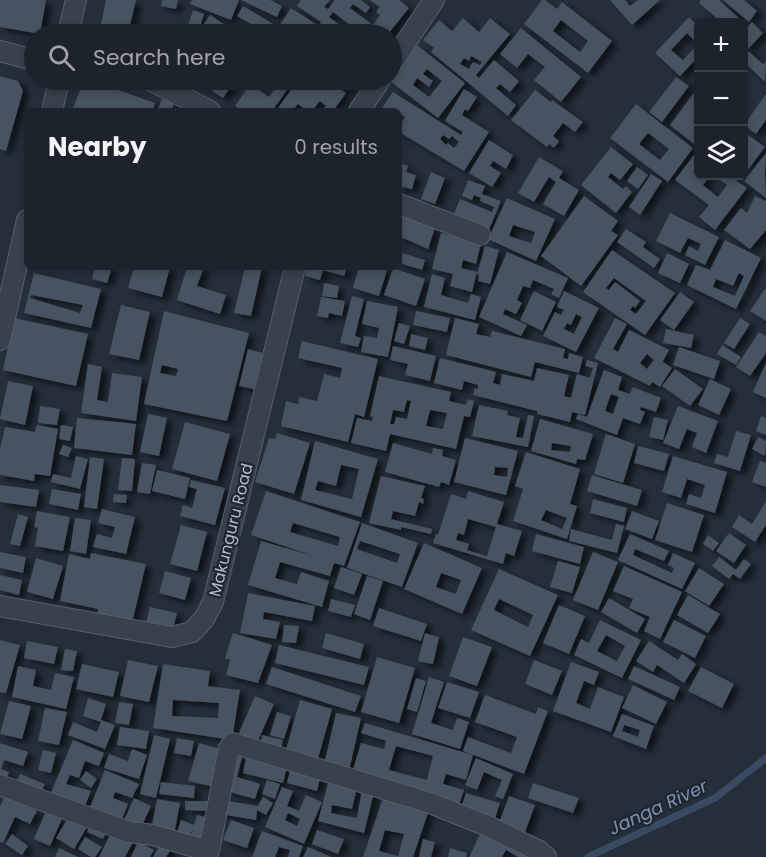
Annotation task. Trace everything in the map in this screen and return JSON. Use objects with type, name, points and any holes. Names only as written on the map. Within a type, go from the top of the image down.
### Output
[{"type":"street","points":[[70,24],[76,0]]},
{"type":"street","points":[[402,48],[434,0]]},
{"type":"street","points":[[0,51],[24,57]]},
{"type":"street","points":[[52,108],[56,90]]},
{"type":"street","points":[[169,90],[204,108]]},
{"type":"street","points":[[361,108],[373,90]]},
{"type":"street","points":[[402,205],[480,235]]},
{"type":"street","points":[[0,340],[24,233]]},
{"type":"street","name":"Makunguru Road","points":[[0,606],[172,637],[192,632],[204,619],[213,602],[294,270]]},
{"type":"street","points":[[0,785],[129,832],[153,835],[209,851],[229,748],[233,743],[430,803],[540,850],[546,857]]},
{"type":"building","points":[[0,0],[46,0],[42,24],[24,24],[24,31],[0,27]]},
{"type":"building","points":[[106,0],[136,0],[130,24],[101,24]]},
{"type":"building","points":[[162,0],[178,0],[176,9],[161,6]]},
{"type":"building","points":[[192,0],[239,0],[231,20],[190,4]]},
{"type":"building","points":[[241,0],[270,0],[282,6],[277,17]]},
{"type":"building","points":[[301,0],[330,0],[324,7],[328,9],[335,0],[361,0],[370,7],[366,13],[353,4],[350,8],[372,24],[349,24],[333,12],[329,17],[339,24],[320,24],[321,22],[297,6]]},
{"type":"building","points":[[370,0],[399,0],[409,8],[396,24],[374,24],[380,15],[376,12],[380,7]]},
{"type":"building","points":[[542,0],[557,9],[562,2],[612,41],[588,73],[524,24]],"holes":[[[561,20],[588,41],[580,52],[553,31]]]},
{"type":"building","points":[[610,0],[625,0],[630,6],[638,0],[660,0],[632,25]]},
{"type":"building","points":[[701,0],[719,0],[739,18],[716,18],[699,3]]},
{"type":"building","points":[[723,0],[744,0],[757,11],[749,22],[748,18],[744,18]]},
{"type":"building","points":[[243,6],[273,24],[251,24],[237,16]]},
{"type":"building","points":[[291,8],[316,24],[281,24]]},
{"type":"building","points":[[193,10],[204,14],[201,24],[188,24]]},
{"type":"building","points":[[210,15],[224,24],[204,24]]},
{"type":"building","points":[[689,17],[694,22],[694,40],[687,33],[671,50],[683,60],[694,48],[694,61],[680,76],[655,53]]},
{"type":"building","points":[[463,18],[479,32],[490,18],[510,34],[476,75],[479,78],[494,60],[519,81],[510,92],[500,84],[496,88],[516,105],[508,116],[431,52],[434,48],[423,40],[439,20],[452,31]],"holes":[[[471,56],[482,62],[480,65],[473,62],[469,69],[460,64],[464,58],[469,61]]]},
{"type":"building","points":[[752,22],[763,33],[748,49],[748,26]]},
{"type":"building","points":[[521,28],[581,77],[561,102],[534,80],[545,67],[528,54],[517,68],[500,54]]},
{"type":"building","points":[[417,45],[465,83],[438,118],[402,90],[402,65]],"holes":[[[427,69],[442,81],[429,97],[413,85],[417,78],[429,87],[433,81],[423,74]]]},
{"type":"building","points":[[748,51],[763,64],[766,61],[765,82],[748,66]]},
{"type":"building","points":[[0,76],[18,81],[23,91],[6,151],[0,149]]},
{"type":"building","points":[[676,77],[689,86],[662,122],[649,112]]},
{"type":"building","points":[[464,89],[477,97],[468,111],[465,109],[462,115],[489,132],[464,171],[402,134],[402,122],[405,117],[402,115],[402,108],[382,108],[393,92],[461,135],[463,132],[445,121]],"holes":[[[443,135],[449,139],[452,136],[459,142],[454,148],[448,143],[446,145],[440,139]]]},
{"type":"building","points":[[80,90],[118,90],[155,103],[154,108],[73,108]]},
{"type":"building","points":[[211,90],[228,90],[223,98]]},
{"type":"building","points":[[246,90],[259,90],[269,97],[274,90],[287,90],[274,108],[238,108],[235,106]]},
{"type":"building","points":[[291,90],[342,90],[346,93],[335,108],[324,108],[326,106],[320,101],[314,108],[303,108],[298,104],[295,108],[278,108]]},
{"type":"building","points":[[535,90],[583,122],[575,132],[563,123],[553,136],[559,141],[554,148],[549,144],[547,147],[511,120]]},
{"type":"building","points":[[693,94],[694,144],[670,125]]},
{"type":"building","points":[[766,94],[766,120],[756,134],[748,128],[748,119]]},
{"type":"building","points":[[162,99],[174,104],[172,108],[158,108]]},
{"type":"building","points":[[636,104],[693,148],[668,182],[610,138]],"holes":[[[648,133],[669,149],[660,160],[639,144]]]},
{"type":"building","points":[[748,135],[765,147],[748,170]]},
{"type":"building","points":[[489,140],[513,155],[506,169],[493,161],[490,166],[501,173],[492,187],[469,173]]},
{"type":"building","points":[[611,147],[633,164],[620,180],[611,173],[608,177],[623,189],[626,186],[632,192],[616,213],[581,185]]},
{"type":"building","points":[[766,153],[766,198],[744,181],[748,180],[748,176]]},
{"type":"building","points":[[694,155],[694,180],[707,180],[703,185],[718,197],[727,185],[720,180],[736,180],[747,188],[715,230],[699,217],[709,205],[675,180]]},
{"type":"building","points":[[539,157],[563,171],[559,178],[579,190],[564,216],[543,204],[556,182],[549,177],[534,202],[518,193]]},
{"type":"building","points":[[402,164],[408,166],[406,172],[416,175],[412,189],[403,187],[402,190]]},
{"type":"building","points":[[637,167],[648,175],[638,189],[627,181]]},
{"type":"building","points":[[431,172],[445,178],[435,204],[421,199]]},
{"type":"building","points":[[651,174],[662,181],[640,215],[629,207]]},
{"type":"building","points":[[468,180],[485,186],[482,194],[501,201],[488,232],[452,218],[460,199],[492,212],[494,207],[480,201],[481,198],[474,195],[472,200],[462,196]]},
{"type":"building","points":[[584,196],[618,221],[611,231],[618,235],[581,286],[541,256]]},
{"type":"building","points":[[755,196],[766,201],[766,230],[750,249],[724,230],[741,208],[747,213]]},
{"type":"building","points":[[507,198],[555,219],[536,261],[488,239]],"holes":[[[513,225],[535,232],[531,243],[509,236]]]},
{"type":"building","points":[[670,213],[719,237],[705,265],[685,255],[689,246],[698,251],[701,244],[688,238],[680,253],[656,241]]},
{"type":"building","points":[[402,216],[435,228],[428,249],[403,238],[402,240]]},
{"type":"building","points":[[626,229],[646,242],[643,247],[660,259],[654,268],[617,242]]},
{"type":"building","points":[[441,233],[481,243],[476,264],[463,260],[461,268],[477,272],[472,292],[450,286],[453,274],[432,269]]},
{"type":"building","points":[[725,240],[761,258],[736,309],[687,285],[696,265],[710,270]],"holes":[[[739,273],[744,276],[735,296],[713,287],[716,279],[733,286]]]},
{"type":"building","points":[[485,246],[499,250],[490,284],[478,281],[479,275],[477,274]]},
{"type":"building","points":[[612,250],[675,293],[645,335],[583,292]],"holes":[[[614,278],[646,301],[636,314],[630,310],[633,306],[635,308],[640,301],[615,282],[609,290],[606,288]]]},
{"type":"building","points":[[507,252],[568,278],[559,298],[551,294],[554,289],[533,280],[530,288],[523,286],[517,300],[522,303],[516,314],[505,309],[503,314],[527,325],[521,336],[479,317]]},
{"type":"building","points":[[402,253],[425,260],[422,270],[402,264]]},
{"type":"building","points":[[667,253],[689,264],[680,283],[658,273]]},
{"type":"building","points":[[94,270],[111,270],[107,283],[92,279]]},
{"type":"building","points":[[133,270],[169,270],[162,297],[128,288]]},
{"type":"building","points":[[186,270],[203,270],[197,286],[226,295],[220,314],[177,300]]},
{"type":"building","points":[[244,270],[261,270],[251,316],[234,313]]},
{"type":"building","points":[[306,270],[323,270],[320,280],[305,276]]},
{"type":"building","points":[[323,270],[346,270],[344,276]]},
{"type":"building","points":[[358,270],[387,270],[379,296],[353,288]]},
{"type":"building","points":[[392,270],[425,279],[416,306],[384,295]]},
{"type":"building","points":[[34,273],[101,289],[91,328],[24,313]],"holes":[[[31,295],[83,305],[80,313],[30,298]]]},
{"type":"building","points":[[432,274],[445,278],[441,295],[468,303],[471,294],[481,297],[475,320],[424,307]]},
{"type":"building","points":[[324,283],[339,286],[337,298],[322,296]]},
{"type":"building","points":[[766,290],[766,321],[750,311]]},
{"type":"building","points":[[534,291],[556,302],[542,331],[520,320]]},
{"type":"building","points":[[564,291],[599,308],[576,352],[543,336],[555,312],[561,315],[564,310],[557,307]],"holes":[[[576,314],[582,317],[574,334],[564,329],[567,323],[571,325]]]},
{"type":"building","points":[[680,292],[694,302],[674,330],[660,320]]},
{"type":"building","points":[[352,296],[364,299],[355,336],[361,338],[358,347],[340,343]]},
{"type":"building","points":[[321,297],[345,301],[342,316],[329,313],[328,318],[317,316]]},
{"type":"building","points":[[367,301],[398,307],[388,357],[361,352],[364,336],[377,338],[379,328],[362,324]]},
{"type":"building","points":[[121,305],[150,312],[139,360],[109,354]]},
{"type":"building","points":[[164,311],[249,333],[227,421],[144,404]],"holes":[[[162,365],[178,369],[176,376],[160,373]]]},
{"type":"building","points":[[416,311],[450,318],[447,332],[413,325]]},
{"type":"building","points":[[14,318],[88,334],[76,386],[3,370]]},
{"type":"building","points":[[455,318],[479,324],[476,334],[490,337],[492,331],[565,349],[563,358],[568,359],[569,353],[583,357],[579,373],[535,362],[531,377],[446,355]]},
{"type":"building","points":[[615,318],[627,324],[613,349],[618,352],[629,330],[669,350],[660,367],[663,362],[672,368],[660,387],[652,382],[650,386],[594,358]],"holes":[[[647,354],[654,360],[647,369],[640,363]]]},
{"type":"building","points":[[740,318],[750,324],[734,349],[724,343]]},
{"type":"building","points":[[399,323],[410,326],[404,344],[394,341]]},
{"type":"building","points":[[666,329],[694,335],[691,348],[663,343]]},
{"type":"building","points":[[759,332],[766,336],[766,353],[750,376],[736,367]]},
{"type":"building","points":[[411,334],[428,338],[425,350],[409,346]]},
{"type":"building","points":[[302,341],[378,359],[364,417],[355,414],[348,442],[281,426],[286,401],[298,404],[299,397],[317,401],[324,374],[340,378],[342,368],[298,358]]},
{"type":"building","points":[[722,345],[741,357],[736,365],[717,354]]},
{"type":"building","points":[[393,346],[436,356],[430,381],[405,375],[408,364],[390,360]]},
{"type":"building","points":[[679,347],[720,361],[714,379],[673,365]]},
{"type":"building","points":[[248,349],[263,353],[254,389],[239,386]]},
{"type":"building","points":[[440,358],[496,372],[493,383],[500,385],[502,374],[534,381],[537,368],[569,375],[564,396],[571,398],[577,374],[590,378],[593,368],[585,366],[587,360],[598,363],[585,415],[572,412],[570,422],[473,395],[478,385],[464,381],[462,390],[434,383]]},
{"type":"building","points":[[766,363],[766,398],[753,392]]},
{"type":"building","points":[[88,364],[102,367],[97,400],[108,402],[112,373],[142,377],[136,421],[81,413]]},
{"type":"building","points":[[675,369],[703,389],[690,406],[662,386]]},
{"type":"building","points":[[604,370],[622,377],[618,390],[630,394],[633,387],[661,398],[656,412],[641,407],[640,410],[645,412],[640,424],[623,418],[617,435],[576,419],[578,414],[587,417]],"holes":[[[611,394],[619,397],[613,414],[605,411]]]},
{"type":"building","points":[[379,376],[451,392],[449,401],[466,405],[468,399],[474,401],[470,417],[464,416],[456,449],[390,434],[386,451],[351,443],[357,418],[372,421],[373,417],[370,416]],"holes":[[[407,400],[411,401],[407,419],[396,417],[394,424],[390,424],[393,410],[404,412]],[[430,410],[447,413],[443,429],[426,426]]]},
{"type":"building","points":[[710,379],[731,389],[719,415],[698,405]]},
{"type":"building","points":[[8,381],[33,386],[25,425],[0,419]]},
{"type":"building","points":[[479,405],[508,411],[507,415],[520,418],[516,437],[523,438],[528,415],[534,416],[528,447],[472,436]]},
{"type":"building","points":[[40,406],[60,409],[57,425],[38,423]]},
{"type":"building","points":[[678,406],[718,421],[706,453],[692,447],[697,433],[687,429],[679,449],[663,443]]},
{"type":"building","points":[[148,414],[167,418],[159,456],[140,452]]},
{"type":"building","points":[[761,416],[766,418],[766,435],[756,431]]},
{"type":"building","points":[[654,417],[668,420],[663,440],[649,437]]},
{"type":"building","points":[[77,418],[136,424],[132,455],[74,448]]},
{"type":"building","points":[[540,419],[593,434],[585,460],[577,459],[576,464],[531,451]],"holes":[[[552,443],[571,446],[570,452],[551,450]]]},
{"type":"building","points":[[185,422],[230,434],[217,481],[172,469]]},
{"type":"building","points":[[37,425],[58,429],[50,476],[35,474],[34,481],[0,475],[0,449],[5,427],[35,432]]},
{"type":"building","points":[[61,425],[73,427],[70,441],[59,439]]},
{"type":"building","points":[[736,431],[751,435],[740,471],[714,463],[717,454],[728,457]]},
{"type":"building","points":[[277,433],[310,443],[294,494],[255,482],[269,438],[275,439]]},
{"type":"building","points":[[606,434],[635,444],[623,483],[594,474]]},
{"type":"building","points":[[758,437],[766,441],[765,456],[752,449]]},
{"type":"building","points":[[465,438],[518,451],[506,495],[454,482]],"holes":[[[495,467],[508,468],[507,477],[494,475]]]},
{"type":"building","points":[[315,441],[378,459],[361,517],[301,500]],"holes":[[[341,465],[359,469],[352,499],[315,490],[318,481],[336,486]]]},
{"type":"building","points":[[393,443],[432,454],[433,448],[443,450],[442,456],[456,460],[449,485],[441,482],[439,487],[385,472]]},
{"type":"building","points":[[63,445],[72,448],[68,457],[59,454]]},
{"type":"building","points":[[638,446],[669,454],[664,471],[634,463]]},
{"type":"building","points":[[526,452],[580,469],[570,504],[577,506],[567,539],[513,521],[523,489],[515,486]],"holes":[[[546,510],[567,518],[562,529],[541,520]]]},
{"type":"building","points":[[76,456],[88,459],[80,489],[51,482],[53,474],[71,478]]},
{"type":"building","points":[[673,456],[727,472],[715,513],[686,504],[689,494],[701,498],[705,485],[687,479],[681,498],[662,492]]},
{"type":"building","points":[[90,457],[104,459],[97,509],[84,507]]},
{"type":"building","points":[[122,458],[135,459],[132,491],[118,490]]},
{"type":"building","points":[[760,461],[766,463],[766,487],[752,482]]},
{"type":"building","points":[[142,463],[156,465],[150,494],[137,492]]},
{"type":"building","points":[[157,470],[190,478],[185,499],[152,491]]},
{"type":"building","points":[[592,475],[642,490],[637,506],[587,491]]},
{"type":"building","points":[[381,476],[425,486],[421,498],[424,499],[423,504],[419,502],[415,516],[393,511],[391,519],[432,529],[431,534],[369,523]]},
{"type":"building","points":[[191,480],[225,488],[215,525],[180,516],[183,505],[192,508],[197,489],[189,487]]},
{"type":"building","points":[[0,485],[39,490],[36,507],[0,502]]},
{"type":"building","points":[[52,489],[81,494],[78,510],[49,504]]},
{"type":"building","points":[[266,491],[360,522],[344,566],[334,563],[330,576],[280,562],[275,578],[297,584],[301,572],[329,581],[322,607],[248,585],[261,541],[314,556],[251,535]],"holes":[[[293,523],[340,537],[338,546],[290,532]]]},
{"type":"building","points":[[468,491],[504,502],[497,524],[522,531],[514,556],[506,553],[503,564],[433,543],[436,534],[438,535],[451,494],[466,499]],"holes":[[[468,519],[496,527],[487,556],[467,550],[469,544],[456,540],[458,533],[464,535]]]},
{"type":"building","points":[[114,494],[127,495],[126,503],[113,502]]},
{"type":"building","points":[[593,499],[627,508],[624,522],[590,513]]},
{"type":"building","points":[[766,501],[766,525],[755,542],[732,527],[739,515],[752,524]]},
{"type":"building","points":[[667,503],[704,515],[692,552],[655,540]]},
{"type":"building","points":[[102,509],[135,517],[126,554],[93,547],[97,534],[112,538],[115,527],[98,523]]},
{"type":"building","points":[[37,511],[70,517],[63,551],[35,546],[38,528],[34,527]]},
{"type":"building","points":[[632,511],[659,521],[652,539],[625,529]]},
{"type":"building","points":[[18,514],[28,517],[20,546],[10,544]]},
{"type":"building","points":[[75,518],[91,520],[86,554],[70,551]]},
{"type":"building","points":[[362,523],[418,543],[402,587],[347,568]],"holes":[[[360,541],[400,554],[397,563],[357,549]]]},
{"type":"building","points":[[616,524],[624,526],[617,553],[569,541],[571,529],[612,540]]},
{"type":"building","points":[[181,525],[207,532],[197,571],[170,564]]},
{"type":"building","points":[[729,533],[746,545],[734,563],[716,551]]},
{"type":"building","points":[[536,534],[584,547],[580,564],[532,551]]},
{"type":"building","points":[[630,534],[669,551],[664,561],[635,549],[633,555],[672,573],[674,568],[668,565],[673,553],[695,563],[682,589],[618,560]]},
{"type":"building","points":[[708,535],[719,543],[713,551],[703,544]]},
{"type":"building","points":[[424,543],[482,568],[462,614],[404,589]],"holes":[[[441,573],[461,580],[456,594],[436,587]]]},
{"type":"building","points":[[0,552],[26,557],[23,573],[0,568]]},
{"type":"building","points":[[593,552],[618,562],[598,610],[573,600]]},
{"type":"building","points":[[91,553],[146,564],[132,623],[97,616],[98,609],[60,601],[69,554],[90,559]]},
{"type":"building","points":[[719,557],[736,570],[744,559],[751,564],[740,579],[733,574],[729,579],[712,566]]},
{"type":"building","points":[[36,558],[63,566],[53,599],[27,592]]},
{"type":"building","points":[[558,561],[580,567],[572,593],[550,587]]},
{"type":"building","points":[[624,566],[682,592],[660,639],[644,631],[650,617],[629,608],[633,599],[613,591]]},
{"type":"building","points":[[341,567],[362,574],[354,595],[334,588]]},
{"type":"building","points":[[699,568],[724,584],[709,606],[685,591]]},
{"type":"building","points":[[499,569],[558,595],[530,656],[471,630]],"holes":[[[499,599],[533,615],[528,627],[494,610]]]},
{"type":"building","points":[[165,571],[191,578],[185,600],[159,593]]},
{"type":"building","points":[[0,575],[22,580],[19,595],[0,590]]},
{"type":"building","points":[[367,576],[383,581],[370,620],[354,614]]},
{"type":"building","points":[[248,593],[315,606],[312,621],[264,612],[263,619],[280,622],[276,639],[240,633]]},
{"type":"building","points":[[688,595],[720,614],[708,633],[677,615]]},
{"type":"building","points":[[609,598],[645,619],[637,633],[601,612]]},
{"type":"building","points":[[331,599],[355,605],[351,617],[328,611]]},
{"type":"building","points":[[559,605],[585,616],[569,654],[543,643]]},
{"type":"building","points":[[150,607],[177,613],[173,630],[146,623]]},
{"type":"building","points":[[379,608],[427,624],[421,641],[373,626]]},
{"type":"building","points":[[600,620],[641,640],[622,678],[574,655],[581,639],[589,643]],"holes":[[[606,635],[625,646],[617,661],[597,651]]]},
{"type":"building","points":[[674,620],[706,636],[695,658],[663,642]]},
{"type":"building","points":[[284,625],[299,626],[296,643],[282,642]]},
{"type":"building","points":[[233,633],[272,645],[258,683],[226,675],[230,660],[225,658]]},
{"type":"building","points":[[326,633],[364,644],[360,659],[322,648]]},
{"type":"building","points":[[425,633],[439,637],[433,664],[418,661]]},
{"type":"building","points":[[463,637],[492,647],[477,686],[449,676]]},
{"type":"building","points":[[0,640],[20,645],[6,693],[0,692]]},
{"type":"building","points":[[27,641],[58,647],[54,664],[24,658]]},
{"type":"building","points":[[649,641],[678,660],[682,654],[696,664],[684,683],[657,665],[653,672],[636,661]]},
{"type":"building","points":[[279,645],[369,667],[364,685],[275,663]]},
{"type":"building","points":[[65,649],[77,651],[73,671],[61,670]]},
{"type":"building","points":[[377,657],[415,668],[399,723],[361,712]]},
{"type":"building","points":[[128,660],[158,666],[149,702],[120,696]]},
{"type":"building","points":[[534,660],[562,671],[552,695],[525,684]]},
{"type":"building","points":[[571,662],[599,672],[594,685],[584,681],[576,703],[590,709],[598,687],[624,697],[611,732],[553,711]]},
{"type":"building","points":[[82,664],[119,672],[113,697],[76,689]]},
{"type":"building","points":[[163,664],[210,671],[208,686],[240,690],[232,740],[153,728]],"holes":[[[173,700],[219,703],[218,718],[172,716]]]},
{"type":"building","points":[[18,666],[36,670],[33,686],[51,690],[55,673],[74,677],[66,709],[12,697]]},
{"type":"building","points":[[634,666],[680,687],[674,700],[628,679]]},
{"type":"building","points":[[272,667],[361,696],[355,712],[266,684]]},
{"type":"building","points":[[701,667],[734,684],[722,708],[688,691]]},
{"type":"building","points":[[429,677],[444,682],[431,723],[453,730],[457,718],[469,722],[460,749],[412,734]]},
{"type":"building","points":[[416,678],[426,681],[417,712],[407,709]]},
{"type":"building","points":[[447,682],[479,692],[470,718],[438,708]]},
{"type":"building","points":[[633,685],[667,702],[656,724],[622,708]]},
{"type":"building","points":[[485,695],[536,714],[538,707],[548,711],[524,774],[463,751],[468,737],[511,753],[517,737],[475,722]]},
{"type":"building","points":[[255,696],[274,704],[258,741],[239,733]]},
{"type":"building","points":[[88,698],[106,704],[101,720],[115,725],[105,749],[68,735],[73,722],[97,732],[101,722],[83,716]]},
{"type":"building","points":[[300,700],[332,709],[317,762],[285,753]]},
{"type":"building","points":[[9,701],[31,706],[22,739],[0,734]]},
{"type":"building","points":[[119,702],[133,704],[129,725],[115,723]]},
{"type":"building","points":[[45,708],[67,712],[59,745],[38,741]]},
{"type":"building","points":[[277,712],[291,716],[284,739],[270,735]]},
{"type":"building","points":[[336,713],[361,718],[349,771],[324,765]]},
{"type":"building","points":[[622,714],[654,726],[646,749],[613,736]],"holes":[[[624,725],[640,730],[638,737],[622,731]]]},
{"type":"building","points":[[365,723],[473,755],[466,780],[446,774],[443,784],[464,790],[459,805],[352,773],[361,743],[384,749],[386,741],[361,733]],"holes":[[[396,746],[433,756],[427,780],[389,770]]]},
{"type":"building","points":[[120,727],[149,731],[146,749],[117,745]]},
{"type":"building","points":[[154,735],[170,739],[156,798],[140,794]]},
{"type":"building","points":[[262,735],[283,740],[280,754],[259,749]]},
{"type":"building","points":[[177,738],[194,741],[191,756],[174,753]]},
{"type":"building","points":[[73,740],[104,753],[99,766],[85,761],[79,778],[70,775],[66,784],[91,791],[85,806],[51,793]]},
{"type":"building","points":[[0,743],[28,752],[23,766],[4,760],[1,769],[9,772],[5,784],[0,783]]},
{"type":"building","points":[[199,743],[224,750],[214,787],[188,781]]},
{"type":"building","points":[[132,749],[147,755],[139,779],[104,768],[109,754],[128,761]]},
{"type":"building","points":[[43,750],[56,753],[51,773],[38,770]]},
{"type":"building","points":[[234,751],[243,754],[237,777],[260,784],[255,799],[222,790]]},
{"type":"building","points":[[247,753],[288,762],[283,783],[243,773]]},
{"type":"building","points":[[476,758],[513,774],[503,799],[495,796],[502,780],[484,772],[477,790],[465,785]]},
{"type":"building","points":[[291,766],[321,774],[317,791],[287,783]]},
{"type":"building","points":[[105,770],[139,784],[132,798],[115,792],[113,798],[128,804],[120,825],[88,812]]},
{"type":"building","points":[[86,771],[97,779],[91,788],[80,780]]},
{"type":"building","points":[[20,774],[45,784],[39,797],[14,787]]},
{"type":"building","points":[[330,776],[375,788],[364,833],[318,821]],"holes":[[[357,788],[362,789],[357,818],[331,813],[332,805],[352,809]]]},
{"type":"building","points":[[267,780],[280,784],[275,799],[262,794]]},
{"type":"building","points":[[161,782],[195,786],[194,798],[159,794]]},
{"type":"building","points":[[533,783],[579,798],[573,813],[528,798]]},
{"type":"building","points":[[282,787],[293,791],[287,806],[299,811],[306,795],[322,802],[304,844],[265,827]],"holes":[[[288,813],[300,819],[297,826],[285,820]]]},
{"type":"building","points":[[385,792],[430,807],[413,857],[363,857]],"holes":[[[385,830],[404,834],[398,856],[379,851]]]},
{"type":"building","points":[[466,793],[500,803],[494,822],[460,811]]},
{"type":"building","points":[[5,796],[37,811],[30,824],[15,817],[3,843],[0,842],[0,806]]},
{"type":"building","points":[[509,796],[535,805],[524,835],[498,826]]},
{"type":"building","points":[[263,797],[273,803],[266,815],[257,810],[256,820],[220,814],[222,800],[258,806]]},
{"type":"building","points":[[134,798],[151,806],[140,830],[123,822]]},
{"type":"building","points":[[157,799],[180,803],[174,835],[151,831]]},
{"type":"building","points":[[185,801],[209,801],[208,811],[185,810]]},
{"type":"building","points":[[46,811],[62,819],[50,846],[34,839]]},
{"type":"building","points":[[197,815],[213,819],[206,842],[190,838],[193,829],[189,837],[177,833],[181,820],[194,825]]},
{"type":"building","points":[[69,816],[87,827],[74,849],[56,838]]},
{"type":"building","points":[[231,820],[254,828],[247,848],[223,840]]},
{"type":"building","points":[[92,821],[108,828],[103,839],[87,832]]},
{"type":"building","points":[[483,828],[533,857],[518,857],[506,850],[502,857],[469,857]]},
{"type":"building","points":[[113,829],[134,840],[125,857],[99,857]]},
{"type":"building","points":[[317,830],[344,839],[338,854],[312,844]]},
{"type":"building","points":[[262,831],[303,846],[299,857],[288,857],[290,850],[279,847],[275,857],[252,857]]},
{"type":"building","points":[[12,834],[28,846],[22,855],[5,844]]},
{"type":"building","points":[[85,837],[102,847],[95,857],[78,849]]},
{"type":"building","points":[[423,839],[435,842],[431,857],[419,857]]},
{"type":"building","points":[[163,840],[173,846],[166,857],[153,857]]},
{"type":"building","points":[[138,842],[154,850],[150,857],[131,857]]},
{"type":"building","points":[[308,847],[331,857],[303,857]]},
{"type":"building","points":[[59,848],[78,857],[55,857]]},
{"type":"building","points":[[450,848],[467,853],[466,857],[448,857]]},
{"type":"waterway","name":"Janga River","points":[[588,857],[715,798],[766,758]]}]
